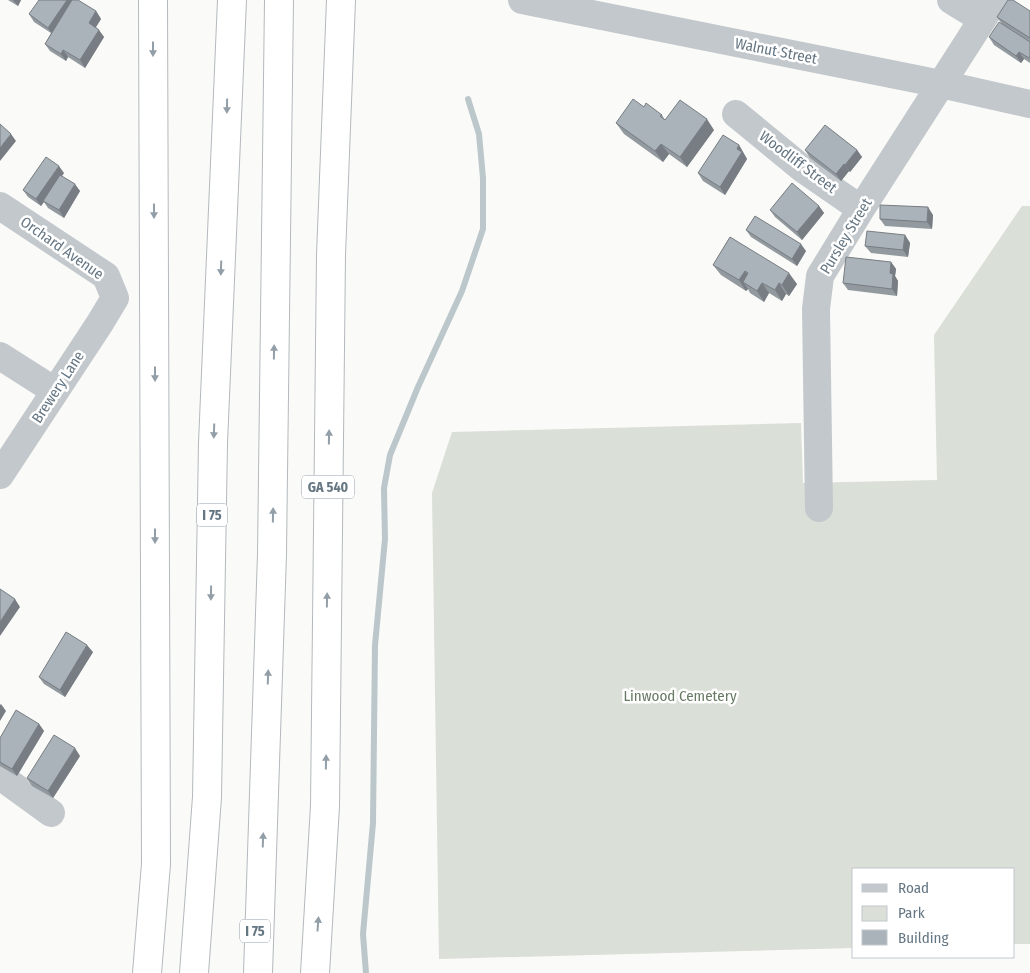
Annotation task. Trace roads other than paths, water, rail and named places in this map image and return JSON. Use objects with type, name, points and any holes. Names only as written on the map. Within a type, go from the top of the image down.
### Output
[{"type":"highway","points":[[147,973],[156,864],[153,0]]},
{"type":"highway","points":[[218,0],[228,57]]},
{"type":"highway","name":"I 75","points":[[194,973],[207,797],[213,444],[228,57],[232,0]]},
{"type":"highway","name":"I 75","points":[[249,973],[261,888],[272,554],[280,0]]},
{"type":"highway","name":"GA 540","points":[[315,973],[326,806],[331,256],[341,0]]},
{"type":"highway","points":[[258,973],[261,888]]},
{"type":"street","name":"Walnut Street","points":[[522,0],[941,84],[1030,104]]},
{"type":"street","points":[[951,0],[989,10]]},
{"type":"street","name":"Pursley Street","points":[[819,508],[816,309],[820,276],[989,10]]},
{"type":"street","name":"Woodliff Street","points":[[736,114],[803,169],[861,209]]},
{"type":"street","name":"Orchard Avenue","points":[[0,206],[106,276],[115,298]]},
{"type":"street","name":"Brewery Lane","points":[[0,475],[115,298]]},
{"type":"street","points":[[0,356],[55,391]]},
{"type":"street","points":[[0,776],[51,813]]},
{"type":"waterway","points":[[366,973],[363,934],[373,823],[375,645],[385,539],[384,488],[390,455],[418,387],[462,291],[483,229],[483,178],[479,134],[468,99]]},
{"type":"park label","name":"Linwood Cemetery","points":[[680,696]]}]
